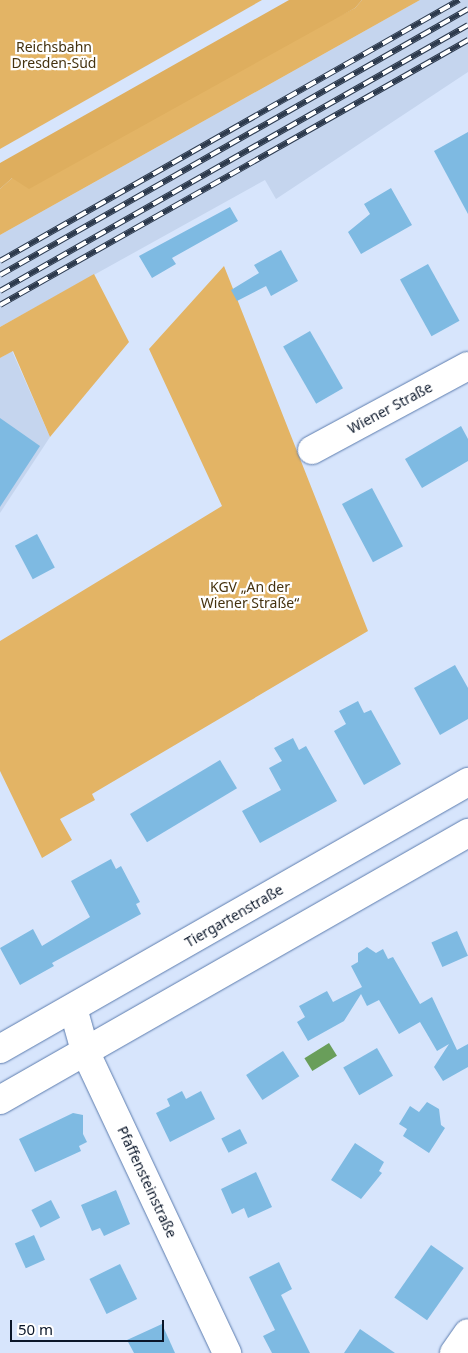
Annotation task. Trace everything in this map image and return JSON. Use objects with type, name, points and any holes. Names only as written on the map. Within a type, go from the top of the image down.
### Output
[{"type":"street","name":"Wiener Straße","points":[[312,450],[468,366]]},
{"type":"street","name":"Tiergartenstraße","points":[[0,1049],[468,782]]},
{"type":"street","points":[[0,1100],[468,833]]},
{"type":"street","name":"Pfaffensteinstraße","points":[[73,1008],[85,1051],[227,1353]]},
{"type":"street","points":[[454,1353],[468,1333]]},
{"type":"shaded area","points":[[289,0],[362,0],[355,8],[29,189],[12,178],[0,189],[0,163]]},
{"type":"shaded area","points":[[420,0],[468,0],[468,72],[276,199],[265,180],[0,327],[0,235]]},
{"type":"shaded area","points":[[12,351],[50,437],[0,513],[0,358]]},
{"type":"shaded area","points":[[329,1043],[337,1056],[312,1071],[304,1058]]},
{"type":"green space","name":"Reichsbahn Dresden-Süd","points":[[0,0],[262,0],[0,149]]},
{"type":"green space","points":[[362,0],[420,0],[0,235],[0,189],[12,178],[355,8]]},
{"type":"green space","name":"KGV „An der Wiener Straße“","points":[[224,266],[368,631],[92,794],[95,800],[60,819],[72,840],[42,858],[0,771],[0,641],[222,506],[149,349]]},
{"type":"green space","points":[[94,274],[129,342],[50,437],[13,351],[0,358],[0,327]]},
{"type":"building","points":[[468,132],[468,214],[434,151]]},
{"type":"building","points":[[391,188],[412,225],[361,254],[348,232],[370,214],[364,204]]},
{"type":"building","points":[[230,207],[238,221],[172,258],[176,264],[152,278],[139,256]]},
{"type":"building","points":[[281,250],[298,281],[271,296],[266,286],[237,301],[231,290],[259,273],[254,265]]},
{"type":"building","points":[[428,264],[460,321],[432,336],[400,280]]},
{"type":"building","points":[[310,331],[343,388],[316,404],[283,346]]},
{"type":"building","points":[[0,418],[40,446],[0,507]]},
{"type":"building","points":[[461,426],[468,439],[468,461],[422,488],[405,459]]},
{"type":"building","points":[[372,488],[403,546],[373,562],[342,504]]},
{"type":"building","points":[[37,534],[55,568],[33,579],[15,546]]},
{"type":"building","points":[[455,665],[468,688],[468,719],[440,735],[414,688]]},
{"type":"building","points":[[358,701],[364,713],[371,710],[401,764],[364,785],[334,731],[346,724],[339,711]]},
{"type":"building","points":[[293,738],[299,750],[306,746],[337,801],[260,843],[242,811],[281,790],[269,768],[282,761],[274,748]]},
{"type":"building","points":[[220,760],[237,788],[147,842],[130,814]]},
{"type":"building","points":[[111,859],[116,869],[121,866],[140,902],[136,904],[141,914],[52,963],[54,966],[20,985],[0,948],[33,929],[42,946],[90,917],[71,881]]},
{"type":"building","points":[[457,931],[468,956],[442,967],[431,942]]},
{"type":"building","points":[[367,947],[376,953],[383,949],[388,959],[393,957],[420,1004],[432,997],[457,1050],[468,1044],[468,1067],[443,1081],[434,1067],[449,1044],[437,1051],[420,1022],[399,1034],[379,1000],[367,1006],[361,994],[344,1021],[308,1041],[297,1022],[305,1017],[299,1006],[327,991],[333,1002],[362,987],[351,966],[358,962],[358,953]]},
{"type":"building","points":[[377,1048],[393,1076],[359,1095],[343,1068]]},
{"type":"building","points":[[283,1051],[299,1076],[262,1100],[246,1075]]},
{"type":"building","points":[[182,1091],[186,1099],[201,1091],[215,1119],[170,1142],[156,1113],[170,1106],[167,1099]]},
{"type":"building","points":[[427,1102],[439,1109],[441,1125],[445,1128],[429,1153],[403,1136],[407,1129],[399,1124],[410,1106],[419,1112]]},
{"type":"building","points":[[73,1113],[83,1115],[83,1134],[87,1142],[79,1146],[81,1151],[35,1172],[19,1139]]},
{"type":"building","points":[[240,1129],[247,1143],[229,1153],[221,1139]]},
{"type":"building","points":[[355,1143],[384,1162],[379,1171],[382,1173],[361,1199],[331,1180]]},
{"type":"building","points":[[256,1172],[272,1207],[248,1218],[244,1208],[232,1214],[221,1189]]},
{"type":"building","points":[[116,1190],[130,1224],[104,1236],[100,1228],[92,1231],[81,1205]]},
{"type":"building","points":[[51,1200],[60,1218],[40,1228],[31,1210]]},
{"type":"building","points":[[34,1235],[45,1260],[26,1268],[15,1244]]},
{"type":"building","points":[[431,1245],[464,1268],[427,1320],[394,1297]]},
{"type":"building","points":[[279,1262],[292,1289],[281,1295],[310,1353],[272,1353],[263,1336],[275,1330],[249,1277]]},
{"type":"building","points":[[120,1264],[137,1299],[107,1314],[89,1279]]},
{"type":"building","points":[[162,1324],[175,1353],[134,1353],[127,1340]]},
{"type":"building","points":[[360,1329],[395,1353],[344,1353]]},
{"type":"railway","points":[[0,261],[459,0]]},
{"type":"railway","points":[[0,275],[468,9]]},
{"type":"railway","points":[[0,291],[468,25]]},
{"type":"railway","points":[[0,305],[468,40]]}]
